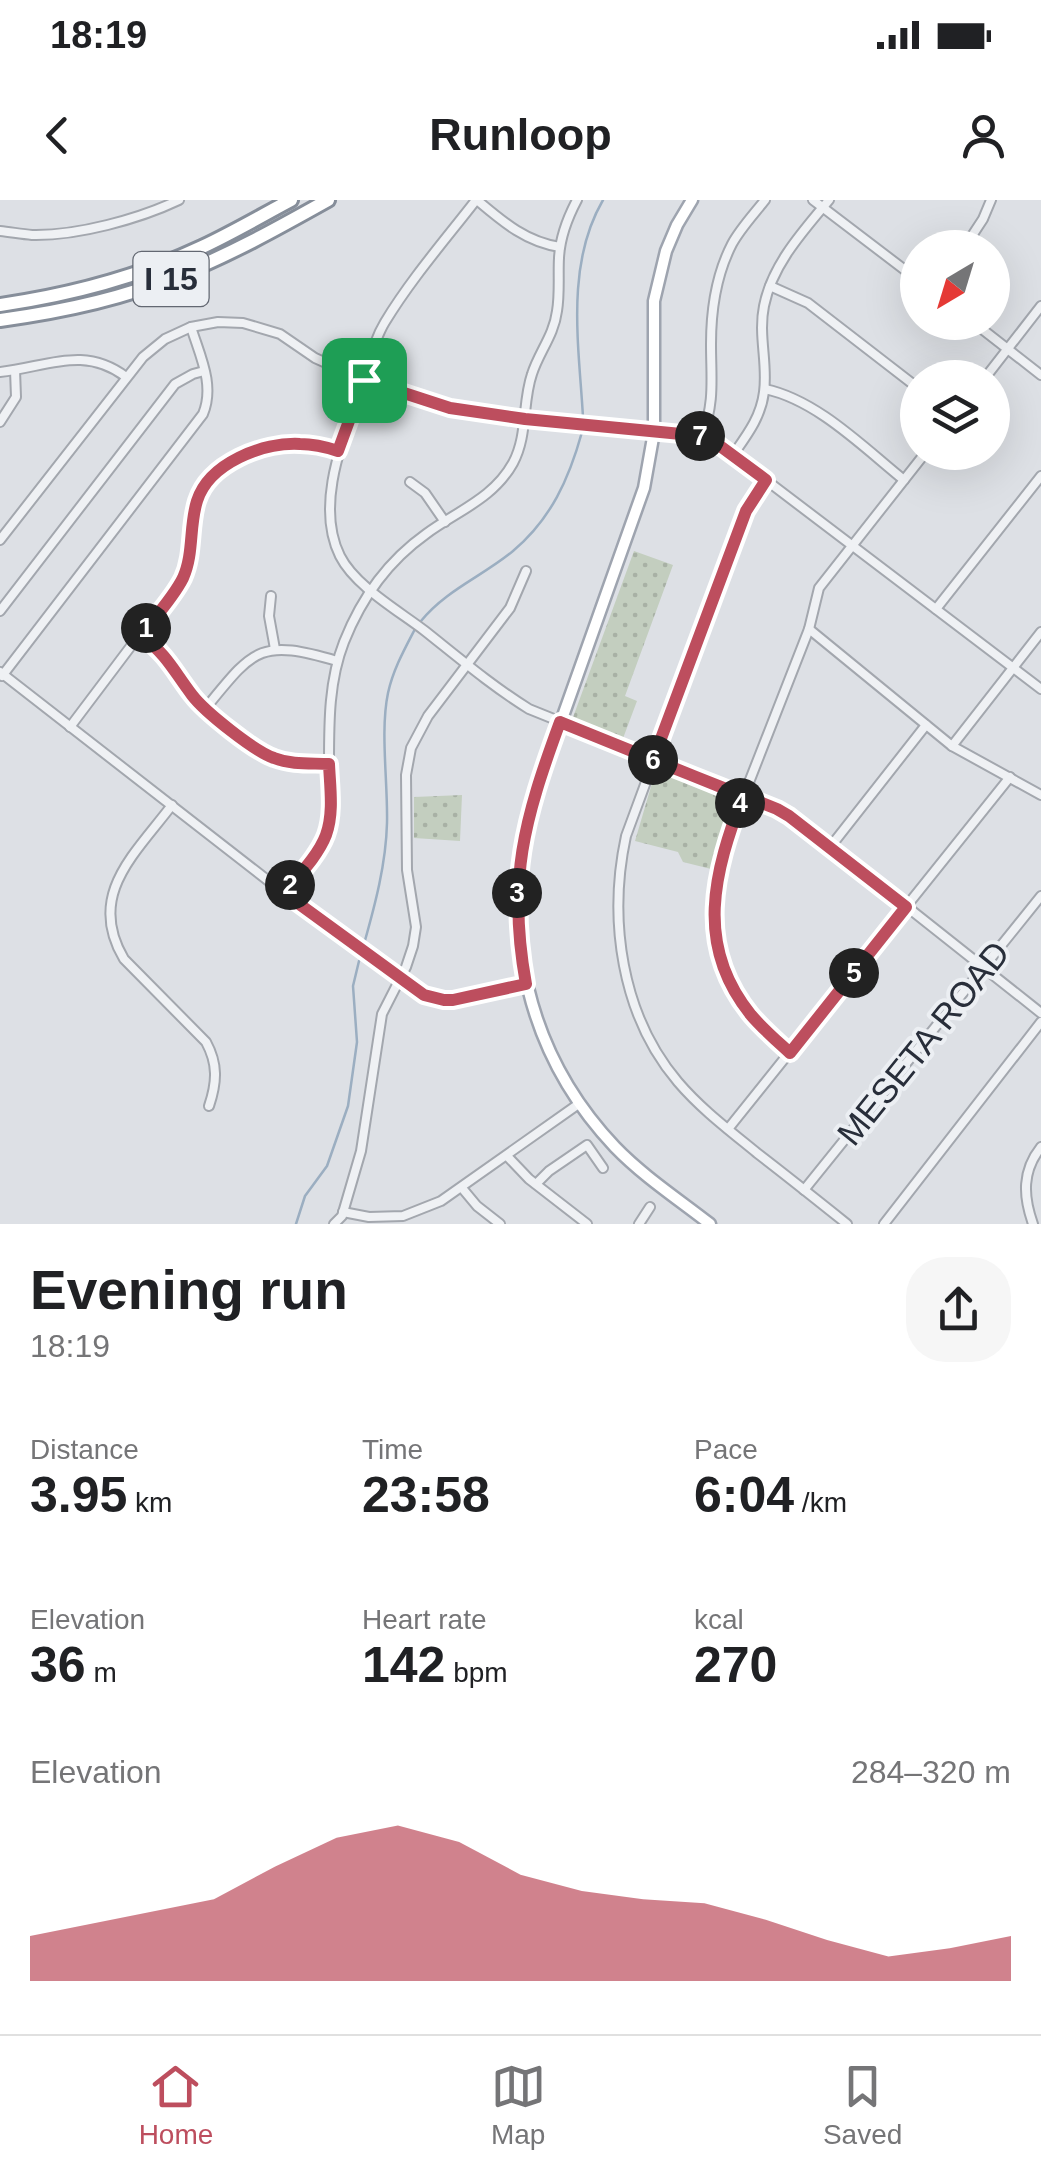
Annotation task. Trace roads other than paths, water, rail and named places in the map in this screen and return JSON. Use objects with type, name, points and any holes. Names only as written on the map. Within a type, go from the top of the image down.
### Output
[{"type":"highway","name":"I 15","points":[[0,305],[45,298],[162,264],[291,200]]},
{"type":"highway","name":"I 15","points":[[0,320],[83,306],[171,279],[218,259],[328,200]]},
{"type":"main road","points":[[692,200],[666,250],[654,301],[654,432],[650,461],[636,515],[531,806],[521,852],[517,910],[526,984],[546,1043],[580,1103],[624,1155],[710,1224]]},
{"type":"street","points":[[0,231],[33,235],[83,229],[158,210],[179,200]]},
{"type":"street","points":[[560,247],[522,235],[476,200],[383,325],[338,451],[331,491],[336,545],[348,567],[371,590],[517,701],[789,816],[1041,1012]]},
{"type":"street","points":[[284,893],[326,833],[330,804],[330,711],[337,661],[351,625],[371,590],[406,551],[480,501],[500,482],[516,455],[531,378],[557,315],[560,247],[577,200]]},
{"type":"street","points":[[702,436],[713,392],[713,306],[721,271],[733,242],[765,200]]},
{"type":"street","points":[[813,200],[826,204],[900,265]]},
{"type":"street","points":[[976,230],[991,200]]},
{"type":"street","points":[[733,454],[756,421],[765,388],[762,330],[770,286],[780,265],[826,204]]},
{"type":"street","points":[[770,286],[808,303],[900,374]]},
{"type":"street","points":[[998,360],[1041,306]]},
{"type":"street","points":[[0,540],[126,377],[154,347],[191,328],[218,322],[256,325],[364,380],[450,408],[702,436],[733,454],[1041,689]]},
{"type":"street","points":[[191,328],[209,395],[198,422],[1,675],[284,893],[424,995],[462,999],[526,984]]},
{"type":"street","points":[[996,340],[1041,374]]},
{"type":"street","points":[[0,372],[84,359],[102,362],[126,377]]},
{"type":"street","points":[[0,422],[16,397],[16,370]]},
{"type":"street","points":[[0,611],[175,384],[204,371]]},
{"type":"street","points":[[765,388],[809,405],[904,480]]},
{"type":"street","points":[[70,727],[183,577],[196,504],[204,486],[219,469],[248,455],[293,444],[338,451]]},
{"type":"street","points":[[790,1053],[749,1013],[732,982],[719,948],[714,913],[716,878],[728,836],[808,629],[819,588],[912,470]]},
{"type":"street","points":[[936,609],[1041,476]]},
{"type":"street","points":[[766,480],[746,511],[626,836],[617,913],[623,964],[634,1002],[660,1057],[690,1095],[728,1129],[847,1224]]},
{"type":"street","points":[[410,482],[425,493],[445,522]]},
{"type":"street","points":[[334,1224],[344,1212],[361,1152],[379,1024],[414,946],[416,927],[407,870],[408,757],[422,726],[510,608],[526,571]]},
{"type":"street","points":[[272,596],[269,616],[275,650]]},
{"type":"street","points":[[808,629],[952,746],[1041,795]]},
{"type":"street","points":[[952,746],[1041,632]]},
{"type":"street","points":[[141,635],[164,654],[205,709],[266,754],[294,763],[329,764]]},
{"type":"street","points":[[205,709],[243,664],[258,654],[294,649],[337,661]]},
{"type":"street","points":[[831,846],[926,725]]},
{"type":"street","points":[[728,1129],[1010,777]]},
{"type":"street","points":[[172,806],[123,870],[110,898],[109,916],[124,959],[198,1031],[212,1053],[216,1083],[209,1106]]},
{"type":"street","name":"MESETA ROAD","points":[[804,1190],[1041,896]]},
{"type":"street","points":[[884,1224],[1041,1022]]},
{"type":"street","points":[[344,1212],[384,1218],[418,1212],[462,1188],[580,1103]]},
{"type":"street","points":[[536,1184],[587,1145],[603,1168]]},
{"type":"street","points":[[1033,1224],[1025,1185],[1031,1163],[1041,1147]]},
{"type":"street","points":[[507,1156],[587,1224]]},
{"type":"street","points":[[462,1188],[500,1224]]},
{"type":"street","points":[[639,1224],[650,1207]]},
{"type":"street","points":[[418,1212],[424,1224]]},
{"type":"waterway","points":[[583,417],[579,279],[583,251],[603,200]]},
{"type":"waterway","points":[[421,621],[442,600],[513,551],[538,526],[564,482],[582,432]]},
{"type":"waterway","points":[[364,944],[386,838],[388,693],[415,629]]},
{"type":"waterway","points":[[296,1224],[305,1196],[327,1166],[348,1106],[357,1042],[353,986],[359,961]]}]
